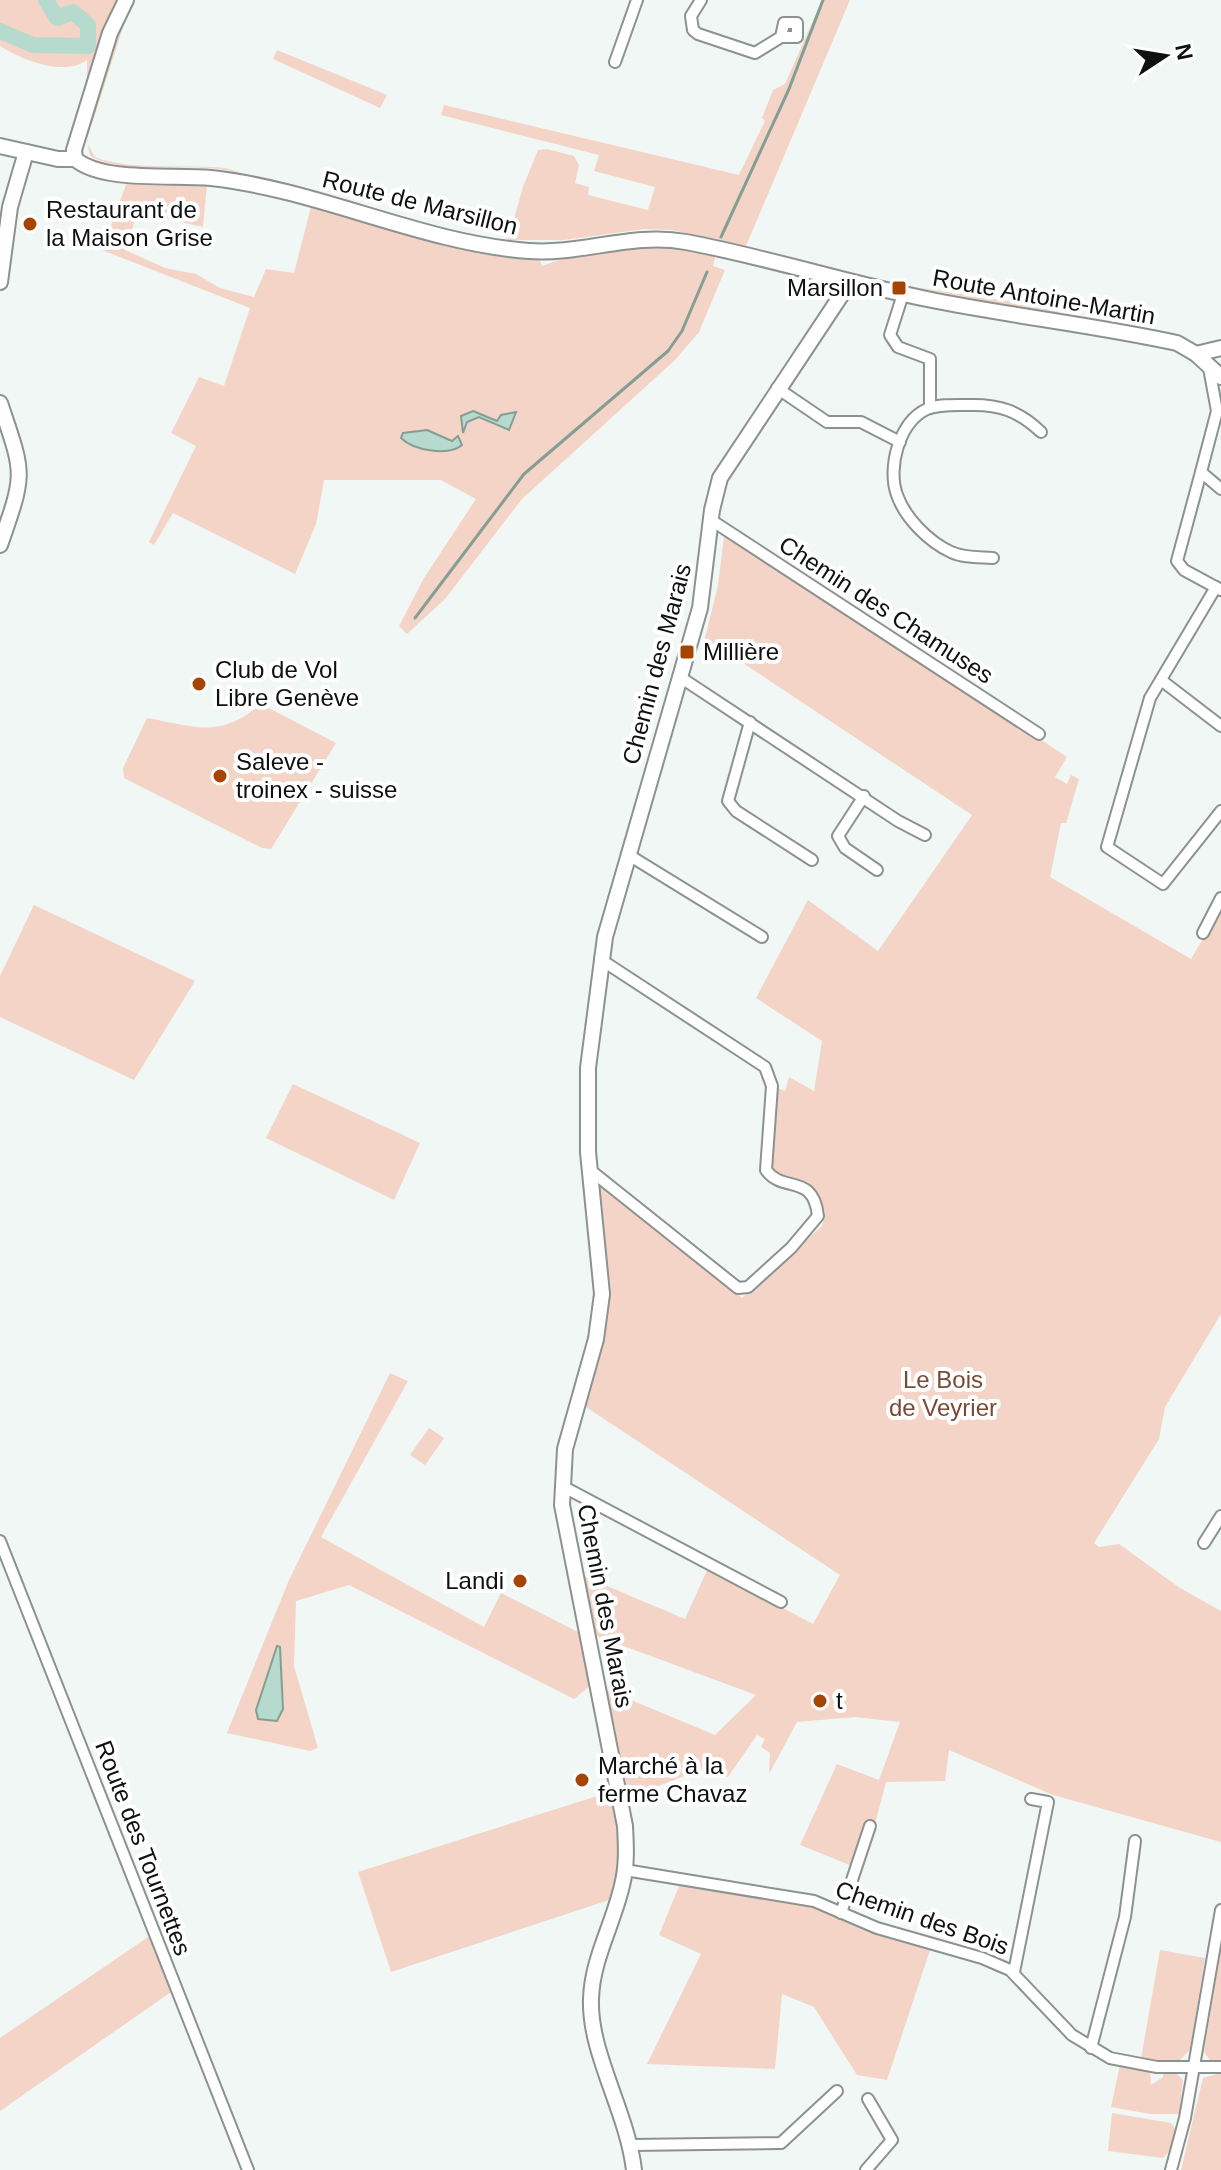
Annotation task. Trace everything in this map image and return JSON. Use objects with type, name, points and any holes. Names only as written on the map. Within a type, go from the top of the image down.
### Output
[{"type":"street","points":[[75,159],[74,150],[106,47],[126,0]]},
{"type":"street","points":[[615,62],[637,0]]},
{"type":"street","points":[[701,0],[691,22],[698,34],[755,53],[781,37]]},
{"type":"street","name":"Route de Marsillon","points":[[0,146],[58,159],[75,159],[84,165],[129,174],[237,181],[493,246],[549,251],[625,240],[665,240],[850,282]]},
{"type":"street","points":[[0,282],[10,207],[26,152]]},
{"type":"street","name":"Route Antoine-Martin","points":[[850,282],[1171,342],[1196,354],[1221,377]]},
{"type":"street","name":"Chemin des Marais","points":[[634,2170],[631,2145],[597,2043],[591,2000],[594,1976],[625,1870],[622,1806],[569,1555],[562,1486],[568,1434],[593,1354],[601,1311],[601,1266],[590,1170],[588,1068],[600,959],[627,854],[703,597],[711,520],[723,471],[850,282]]},
{"type":"street","points":[[903,294],[890,335],[898,347],[930,359],[930,408]]},
{"type":"street","points":[[1196,354],[1221,348]]},
{"type":"street","points":[[1208,365],[1219,413],[1177,561],[1184,570],[1219,588],[1147,706],[1107,847],[1163,884],[1220,815]]},
{"type":"street","points":[[777,388],[827,422],[861,422],[900,442]]},
{"type":"street","points":[[0,403],[17,447],[21,474],[0,545]]},
{"type":"street","points":[[993,558],[949,551],[914,521],[895,490],[900,442],[915,417],[930,408],[984,404],[1018,413],[1041,432]]},
{"type":"street","points":[[1201,472],[1221,489]]},
{"type":"street","name":"Chemin des Chamuses","points":[[711,520],[1039,734]]},
{"type":"street","points":[[680,677],[925,835]]},
{"type":"street","points":[[1161,680],[1221,726]]},
{"type":"street","points":[[750,722],[728,801],[736,811],[812,860]]},
{"type":"street","points":[[864,796],[838,836],[845,848],[877,870]]},
{"type":"street","points":[[627,854],[762,937]]},
{"type":"street","points":[[1203,933],[1221,898]]},
{"type":"street","points":[[590,1170],[734,1286],[748,1287],[791,1248],[818,1216],[815,1198],[806,1189],[772,1177],[766,1170],[775,1080],[761,1062],[600,959]]},
{"type":"street","points":[[562,1486],[781,1602]]},
{"type":"street","points":[[1204,1543],[1221,1516]]},
{"type":"street","name":"Route des Tournettes","points":[[0,1541],[248,2170]]},
{"type":"street","points":[[1014,1972],[1048,1802],[1031,1799]]},
{"type":"street","points":[[841,1913],[870,1826]]},
{"type":"street","points":[[1091,2048],[1125,1917],[1135,1841]]},
{"type":"street","name":"Chemin des Bois","points":[[625,1870],[799,1898],[910,1939],[982,1958],[1014,1972],[1066,2029],[1110,2058],[1147,2066],[1221,2067]]},
{"type":"street","points":[[1171,2170],[1194,2068],[1221,1910]]},
{"type":"street","points":[[631,2145],[781,2143],[837,2091]]},
{"type":"street","points":[[866,2170],[892,2140],[868,2099]]},
{"type":"green space","points":[[0,0],[118,0],[87,88],[87,60],[78,65],[55,67],[31,61],[0,46]]},
{"type":"green space","points":[[822,0],[850,0],[746,246],[672,230],[644,229],[564,240],[508,240],[523,187],[538,150],[547,149],[574,156],[579,165],[575,183],[589,187],[588,195],[648,210],[655,187],[594,171],[599,155],[441,115],[444,105],[739,175],[765,121],[762,118],[773,90],[785,84]]},
{"type":"green space","points":[[130,6],[88,135],[100,83]]},
{"type":"green space","points":[[277,50],[387,95],[380,108],[273,59]]},
{"type":"green space","points":[[88,145],[95,157],[124,164],[225,168],[248,174],[210,168],[122,166],[92,157]]},
{"type":"green space","points":[[248,174],[311,190],[452,231]]},
{"type":"green space","points":[[127,182],[207,184],[203,227],[138,212],[125,250],[165,268],[196,274],[220,288],[254,297],[266,269],[294,273],[312,203],[457,247],[486,254],[540,260],[542,266],[607,248],[641,244],[674,246],[715,257],[713,266],[725,270],[699,332],[675,360],[522,499],[445,599],[407,634],[399,626],[424,578],[476,499],[441,480],[324,480],[316,524],[295,574],[173,513],[154,545],[149,542],[196,446],[171,433],[199,377],[224,386],[250,308],[102,250]]},
{"type":"green space","points":[[907,286],[1054,308],[1062,315]]},
{"type":"green space","name":"Le Bois de Veyrier","points":[[725,529],[1067,757],[1055,777],[1067,784],[1071,775],[1079,779],[1066,823],[1061,823],[1050,877],[1191,959],[1221,908],[1221,1314],[1165,1407],[1159,1439],[1094,1543],[1099,1547],[1119,1544],[1180,1588],[1221,1611],[1221,1842],[1053,1795],[949,1750],[945,1781],[886,1782],[875,1824],[869,1822],[852,1866],[800,1845],[837,1764],[879,1780],[900,1722],[855,1717],[797,1722],[769,1774],[770,1753],[761,1747],[765,1739],[757,1735],[728,1777],[714,1777],[700,1770],[629,1797],[607,1690],[715,1735],[756,1695],[594,1635],[581,1575],[685,1619],[708,1568],[813,1624],[840,1575],[583,1405],[601,1350],[609,1297],[598,1184],[609,1187],[742,1298],[822,1226],[825,1215],[819,1197],[803,1184],[775,1172],[770,1164],[777,1088],[785,1091],[789,1077],[814,1091],[822,1041],[756,998],[808,900],[878,951],[972,815],[705,638],[718,585]]},
{"type":"green space","name":"Saleve - troinex - suisse","points":[[261,704],[336,743],[271,849],[262,848],[124,778],[123,768],[147,718],[206,728],[232,722]]},
{"type":"green space","points":[[34,905],[195,981],[134,1080],[0,1017],[0,976]]},
{"type":"green space","points":[[293,1084],[420,1143],[394,1200],[266,1138]]},
{"type":"green space","points":[[390,1373],[408,1381],[321,1537],[484,1627],[501,1593],[578,1632],[591,1685],[574,1699],[349,1585],[296,1601],[294,1666],[318,1748],[310,1751],[227,1733],[289,1580]],"holes":[[[280,1648],[283,1709],[256,1710]]]},
{"type":"green space","points":[[429,1428],[444,1438],[425,1465],[410,1455]]},
{"type":"green space","points":[[613,1791],[621,1851],[612,1899],[391,1972],[358,1872]]},
{"type":"green space","points":[[679,1886],[799,1903],[930,1950],[887,2080],[857,2075],[814,2007],[782,1994],[775,2069],[647,2064],[701,1954],[659,1935]]},
{"type":"green space","points":[[151,1935],[174,1990],[0,2111],[0,2038]]},
{"type":"green space","points":[[1221,1948],[1221,2062],[1211,2062],[1204,2052]]},
{"type":"green space","points":[[1160,1950],[1205,1958],[1190,2050],[1178,2062],[1141,2059]]},
{"type":"green space","points":[[1120,2065],[1150,2071],[1151,2085],[1163,2077],[1163,2072],[1176,2073],[1183,2080],[1179,2114],[1150,2114],[1111,2107]]},
{"type":"green space","points":[[1221,2073],[1221,2170],[1181,2170],[1203,2078]]},
{"type":"green space","points":[[1112,2113],[1171,2123],[1176,2131],[1171,2150],[1163,2158],[1108,2151]]},
{"type":"shaded area","points":[[473,411],[497,421],[501,415],[516,412],[509,430],[479,417],[467,422],[463,433],[461,416]]},
{"type":"shaded area","points":[[427,430],[452,441],[458,436],[462,445],[440,451],[414,446],[401,438],[403,433]]},
{"type":"shaded area","points":[[277,1646],[280,1647],[283,1709],[277,1721],[258,1719],[256,1710]]},
{"type":"waterway","points":[[0,31],[33,45],[88,46],[88,25],[73,12],[57,18],[46,0]]},
{"type":"waterway","points":[[721,237],[789,89],[823,0]]},
{"type":"waterway","points":[[415,618],[524,474],[668,351],[682,331],[707,272]]},
{"type":"place","name":"Restaurant de la Maison Grise","points":[[30,224]]},
{"type":"place","name":"Marsillon","points":[[899,288]]},
{"type":"place","name":"Millière","points":[[687,652]]},
{"type":"place","name":"Club de Vol Libre Genève","points":[[199,684]]},
{"type":"place","name":"Saleve - troinex - suisse","points":[[220,776]]},
{"type":"place","name":"Landi","points":[[520,1581]]},
{"type":"place","name":"t","points":[[820,1701]]},
{"type":"place","name":"Marché à la ferme Chavaz","points":[[582,1780]]}]
